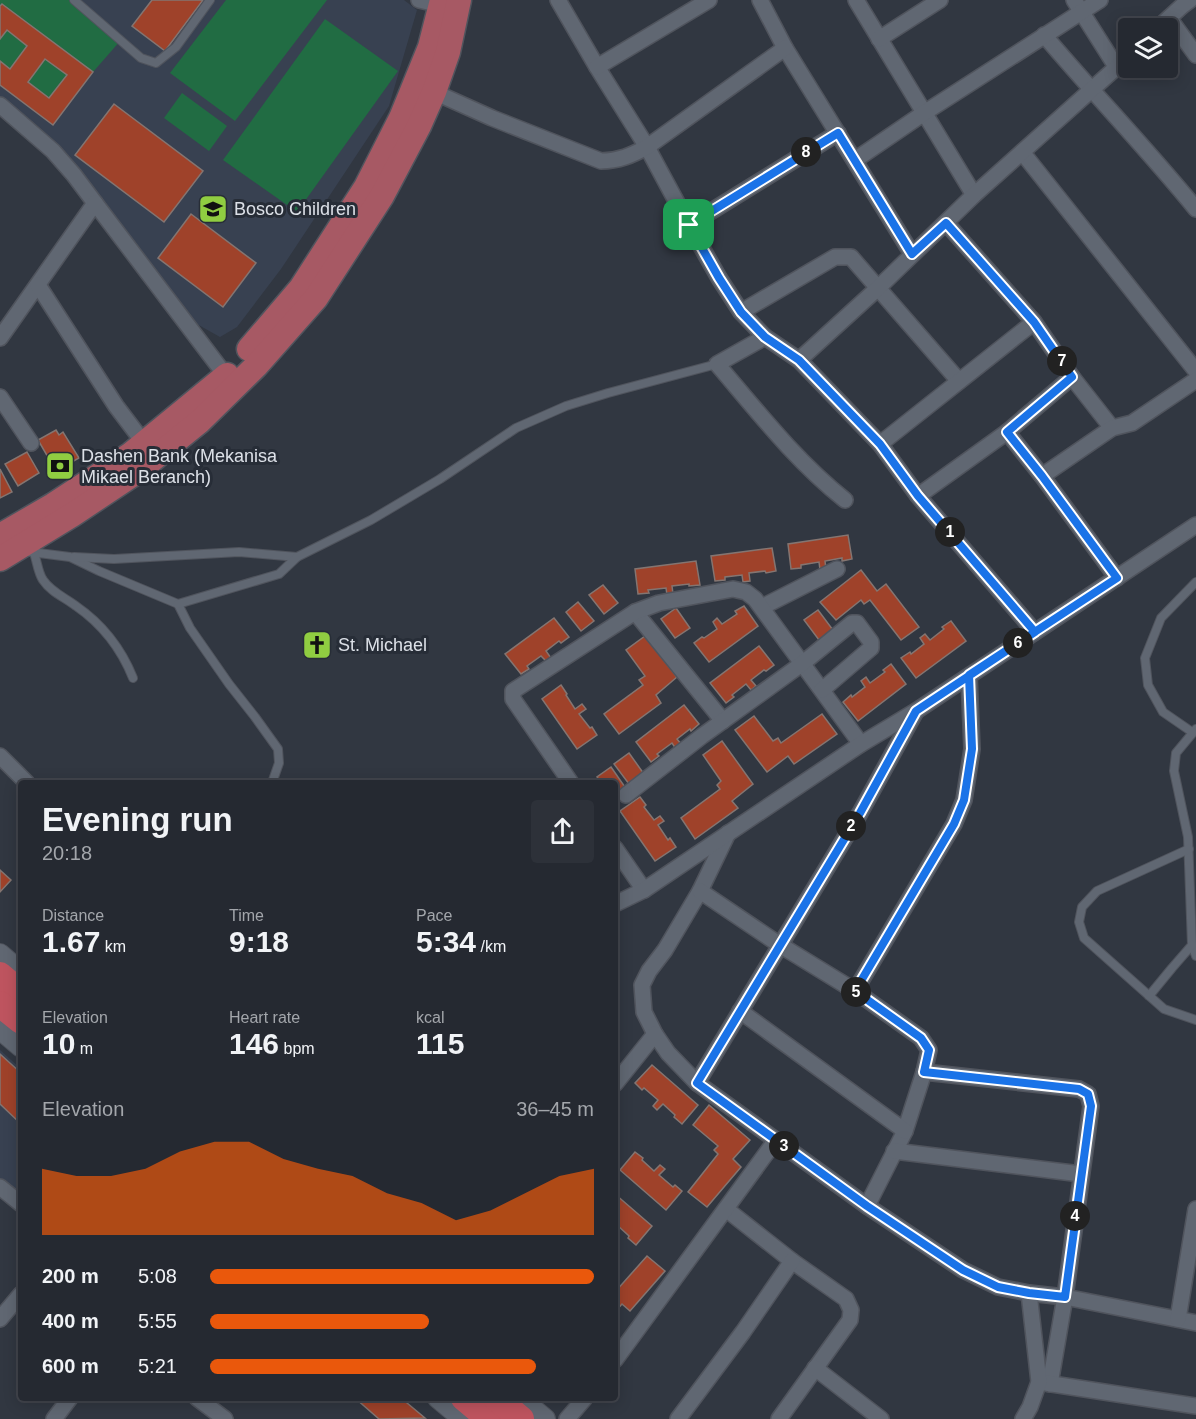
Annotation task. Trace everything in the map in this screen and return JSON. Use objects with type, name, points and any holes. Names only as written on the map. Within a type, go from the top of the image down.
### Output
[{"type":"highway","points":[[0,975],[18,990]]},
{"type":"highway","points":[[0,1004],[18,1019]]},
{"type":"highway","points":[[468,1401],[489,1419]]},
{"type":"highway","points":[[500,1401],[521,1419]]},
{"type":"main road","points":[[12,549],[53,505],[144,443],[193,415],[256,366],[316,298],[382,196],[434,92],[448,52],[440,1]]},
{"type":"main road","points":[[12,549],[72,515],[141,469],[193,415],[301,288],[366,187],[401,118],[430,47],[440,1]]},
{"type":"street","points":[[558,0],[647,147],[719,278],[741,312],[765,337],[799,360],[880,444],[918,496],[1035,632]]},
{"type":"street","points":[[597,67],[709,0]]},
{"type":"street","points":[[760,0],[785,48],[912,254]]},
{"type":"street","points":[[856,0],[974,195]]},
{"type":"street","points":[[879,39],[940,0]]},
{"type":"street","points":[[855,160],[1044,35],[1077,6],[1100,0]]},
{"type":"street","points":[[1169,18],[1183,2]]},
{"type":"street","points":[[1077,6],[1118,58]]},
{"type":"street","points":[[1044,35],[1196,208]]},
{"type":"street","points":[[1178,37],[1196,55]]},
{"type":"street","points":[[434,92],[492,118],[601,161],[614,161],[647,147],[785,48]]},
{"type":"street","points":[[799,360],[878,288],[974,195],[1118,66]]},
{"type":"street","points":[[0,105],[53,151],[74,175],[226,376]]},
{"type":"street","points":[[689,225],[838,133]]},
{"type":"street","points":[[1022,152],[1196,371]]},
{"type":"street","points":[[0,338],[95,203]]},
{"type":"street","points":[[946,223],[1034,322],[1072,377],[1112,428]]},
{"type":"street","points":[[741,312],[834,257],[851,257],[959,381]]},
{"type":"street","points":[[38,285],[116,406],[144,443]]},
{"type":"street","points":[[880,444],[1034,322]]},
{"type":"street","points":[[765,337],[717,364],[784,443],[828,486],[846,500]]},
{"type":"street","points":[[918,496],[1007,432],[1072,377]]},
{"type":"street","points":[[1042,476],[1112,428],[1132,423],[1196,380]]},
{"type":"street","points":[[0,397],[31,443]]},
{"type":"street","points":[[1007,432],[1117,578]]},
{"type":"street","points":[[618,903],[644,890],[861,744],[916,711],[1196,525]]},
{"type":"street","points":[[762,607],[837,569]]},
{"type":"street","points":[[569,780],[513,699],[513,692],[635,612],[659,603],[732,589],[746,592],[762,607],[861,744]]},
{"type":"street","points":[[635,612],[723,721]]},
{"type":"street","points":[[626,795],[803,663],[852,623],[857,623],[871,642],[871,648],[822,690]]},
{"type":"street","points":[[855,991],[954,824],[964,800],[972,749],[969,675]]},
{"type":"street","points":[[697,1083],[860,813],[916,711]]},
{"type":"street","points":[[0,756],[24,780]]},
{"type":"street","points":[[729,833],[700,891],[642,985],[644,1012],[668,1053],[697,1083],[867,1206],[963,1270],[998,1287],[1065,1297],[1196,1323]]},
{"type":"street","points":[[618,852],[644,890]]},
{"type":"street","points":[[700,891],[780,945],[855,991],[921,1038],[929,1050],[904,1131],[867,1206]]},
{"type":"street","points":[[0,954],[18,969]]},
{"type":"street","points":[[740,1011],[904,1131]]},
{"type":"street","points":[[0,1029],[18,1044]]},
{"type":"street","points":[[618,1080],[655,1034]]},
{"type":"street","points":[[924,1072],[1079,1089],[1088,1094],[1091,1106],[1065,1297],[1044,1383],[1023,1419]]},
{"type":"street","points":[[618,1351],[776,1140]]},
{"type":"street","points":[[894,1151],[1081,1174]]},
{"type":"street","points":[[0,1187],[18,1202]]},
{"type":"street","points":[[726,1209],[792,1261],[846,1299],[851,1310],[850,1320],[779,1419]]},
{"type":"street","points":[[1178,1319],[1196,1209]]},
{"type":"street","points":[[678,1419],[743,1332],[792,1261]]},
{"type":"street","points":[[1029,1293],[1044,1383]]},
{"type":"street","points":[[0,1319],[18,1298]]},
{"type":"street","points":[[816,1368],[881,1419]]},
{"type":"street","points":[[1044,1383],[1196,1406]]},
{"type":"street","points":[[54,1419],[68,1401]]},
{"type":"street","points":[[200,1401],[218,1417]]},
{"type":"street","points":[[442,1401],[463,1419]]},
{"type":"street","points":[[524,1401],[545,1419]]},
{"type":"street","points":[[567,1419],[582,1401]]},
{"type":"lane","points":[[74,0],[141,57],[156,63],[176,47],[210,0]]},
{"type":"lane","points":[[70,557],[178,604],[279,574],[297,557],[371,520],[440,479],[516,428],[576,403],[717,364]]},
{"type":"lane","points":[[12,549],[70,557],[114,559],[239,552],[297,557]]},
{"type":"lane","points":[[12,549],[53,591],[77,606],[96,622],[126,660],[133,678]]},
{"type":"lane","points":[[1196,582],[1161,618],[1145,658],[1148,685],[1163,712],[1194,730],[1176,753],[1174,771],[1187,828],[1192,945],[1196,956]]},
{"type":"lane","points":[[178,604],[190,628],[278,749],[279,763],[274,780]]},
{"type":"lane","points":[[1187,828],[1196,831]]},
{"type":"lane","points":[[1189,849],[1098,891],[1082,907],[1079,922],[1084,938],[1164,1009],[1196,1020]]},
{"type":"lane","points":[[1149,996],[1192,945]]},
{"type":"shaded area","name":"Bosco Children","points":[[0,0],[404,0],[417,10],[389,106],[281,269],[237,327],[220,337],[195,323],[58,149],[0,103]]},
{"type":"shaded area","points":[[0,1050],[18,1066],[18,1195],[0,1180]]},
{"type":"green space","points":[[0,0],[74,0],[121,40],[93,72],[2,4],[0,6]]},
{"type":"green space","points":[[226,0],[327,0],[235,121],[170,73]]},
{"type":"green space","points":[[325,19],[398,71],[297,212],[223,160]]},
{"type":"green space","points":[[7,30],[27,46],[10,69],[0,61],[0,39]]},
{"type":"green space","points":[[45,59],[67,75],[49,98],[28,82]]},
{"type":"green space","points":[[182,93],[227,126],[209,151],[164,118]]},
{"type":"building","points":[[152,0],[203,0],[165,51],[132,26]]},
{"type":"building","points":[[2,4],[93,72],[53,125],[0,85],[0,61],[10,69],[27,46],[7,30],[0,39],[0,6]],"holes":[[[45,59],[67,75],[49,98],[28,82]]]},
{"type":"building","points":[[114,104],[203,171],[164,222],[75,155]]},
{"type":"building","points":[[191,214],[256,263],[223,307],[158,258]]},
{"type":"building","points":[[56,430],[59,435],[63,432],[79,458],[56,471],[38,440]]},
{"type":"building","points":[[27,452],[39,473],[18,486],[5,464]]},
{"type":"building","points":[[0,469],[12,492],[0,498]]},
{"type":"building","points":[[848,535],[852,559],[825,561],[826,569],[820,570],[819,562],[791,569],[788,544]]},
{"type":"building","points":[[772,548],[776,571],[749,573],[750,581],[743,582],[742,575],[715,581],[711,556]]},
{"type":"building","points":[[696,561],[700,585],[672,586],[673,594],[667,595],[666,588],[648,590],[649,593],[638,594],[635,569]]},
{"type":"building","points":[[861,570],[877,591],[886,584],[919,627],[901,640],[870,600],[864,604],[861,600],[836,620],[820,602]]},
{"type":"building","points":[[603,585],[618,603],[604,614],[589,595]]},
{"type":"building","points":[[578,602],[594,621],[581,631],[566,612]]},
{"type":"building","points":[[744,606],[758,626],[709,662],[694,643],[717,629],[713,622],[717,618],[722,624],[737,614],[735,611]]},
{"type":"building","points":[[676,608],[690,628],[675,638],[661,619]]},
{"type":"building","points":[[818,610],[833,630],[819,640],[804,620]]},
{"type":"building","points":[[554,618],[569,637],[546,651],[551,658],[546,661],[541,656],[527,666],[529,669],[521,674],[505,654]]},
{"type":"building","points":[[951,621],[966,641],[916,678],[901,658],[924,644],[920,638],[925,634],[930,640]]},
{"type":"building","points":[[645,636],[677,677],[656,695],[661,703],[619,734],[604,714],[643,685],[639,680],[645,676],[626,650]]},
{"type":"building","points":[[759,646],[774,665],[751,680],[756,686],[751,690],[746,684],[726,703],[710,683]]},
{"type":"building","points":[[891,664],[906,684],[858,721],[843,702],[865,687],[861,681],[866,677],[870,683],[885,672],[883,670]]},
{"type":"building","points":[[561,685],[575,709],[582,704],[586,709],[579,714],[597,735],[577,749],[542,699]]},
{"type":"building","points":[[684,705],[699,724],[677,739],[682,745],[676,749],[672,743],[657,754],[659,756],[651,762],[636,742]]},
{"type":"building","points":[[822,714],[837,734],[794,764],[788,756],[767,772],[735,730],[754,716],[773,741],[778,738],[781,743]]},
{"type":"building","points":[[722,741],[753,784],[732,801],[738,808],[695,839],[681,818],[720,789],[717,785],[721,781],[703,755]]},
{"type":"building","points":[[629,753],[644,774],[629,784],[614,764]]},
{"type":"building","points":[[611,767],[625,787],[618,793],[618,780],[600,780],[597,777]]},
{"type":"building","points":[[640,797],[654,820],[660,816],[664,821],[658,825],[676,847],[655,861],[620,811]]},
{"type":"building","points":[[0,870],[11,880],[0,892]]},
{"type":"building","points":[[0,1054],[18,1070],[18,1121],[0,1104]]},
{"type":"building","points":[[652,1065],[698,1105],[682,1124],[663,1104],[657,1110],[653,1106],[658,1100],[635,1083]]},
{"type":"building","points":[[709,1105],[750,1140],[733,1159],[741,1167],[707,1207],[688,1192],[718,1154],[714,1150],[718,1146],[693,1125]]},
{"type":"building","points":[[635,1152],[654,1171],[660,1165],[665,1169],[659,1175],[673,1187],[675,1185],[682,1191],[666,1210],[620,1170]]},
{"type":"building","points":[[618,1197],[652,1226],[636,1245],[628,1238],[629,1236],[618,1226]]},
{"type":"building","points":[[647,1256],[665,1271],[630,1311],[622,1304],[618,1309],[618,1289]]},
{"type":"building","points":[[358,1401],[405,1401],[425,1418],[379,1419]]},
{"type":"place","name":"Bosco Children","points":[[213,209]]},
{"type":"place","name":"Dashen Bank (Mekanisa Mikael Beranch)","points":[[60,466]]},
{"type":"place","name":"St. Michael","points":[[317,645]]},
{"type":"route","points":[[689,225],[741,312],[765,337],[799,360],[880,444],[918,496],[1035,632],[969,675],[916,711],[860,813],[697,1083],[867,1206],[963,1270],[998,1287],[1065,1297],[1091,1106],[1088,1094],[1079,1089],[924,1072],[929,1050],[921,1038],[855,991],[954,824],[964,800],[972,749],[969,675],[1117,578],[1007,432],[1072,377],[1034,322],[946,223],[912,254],[838,133],[689,225]]}]
